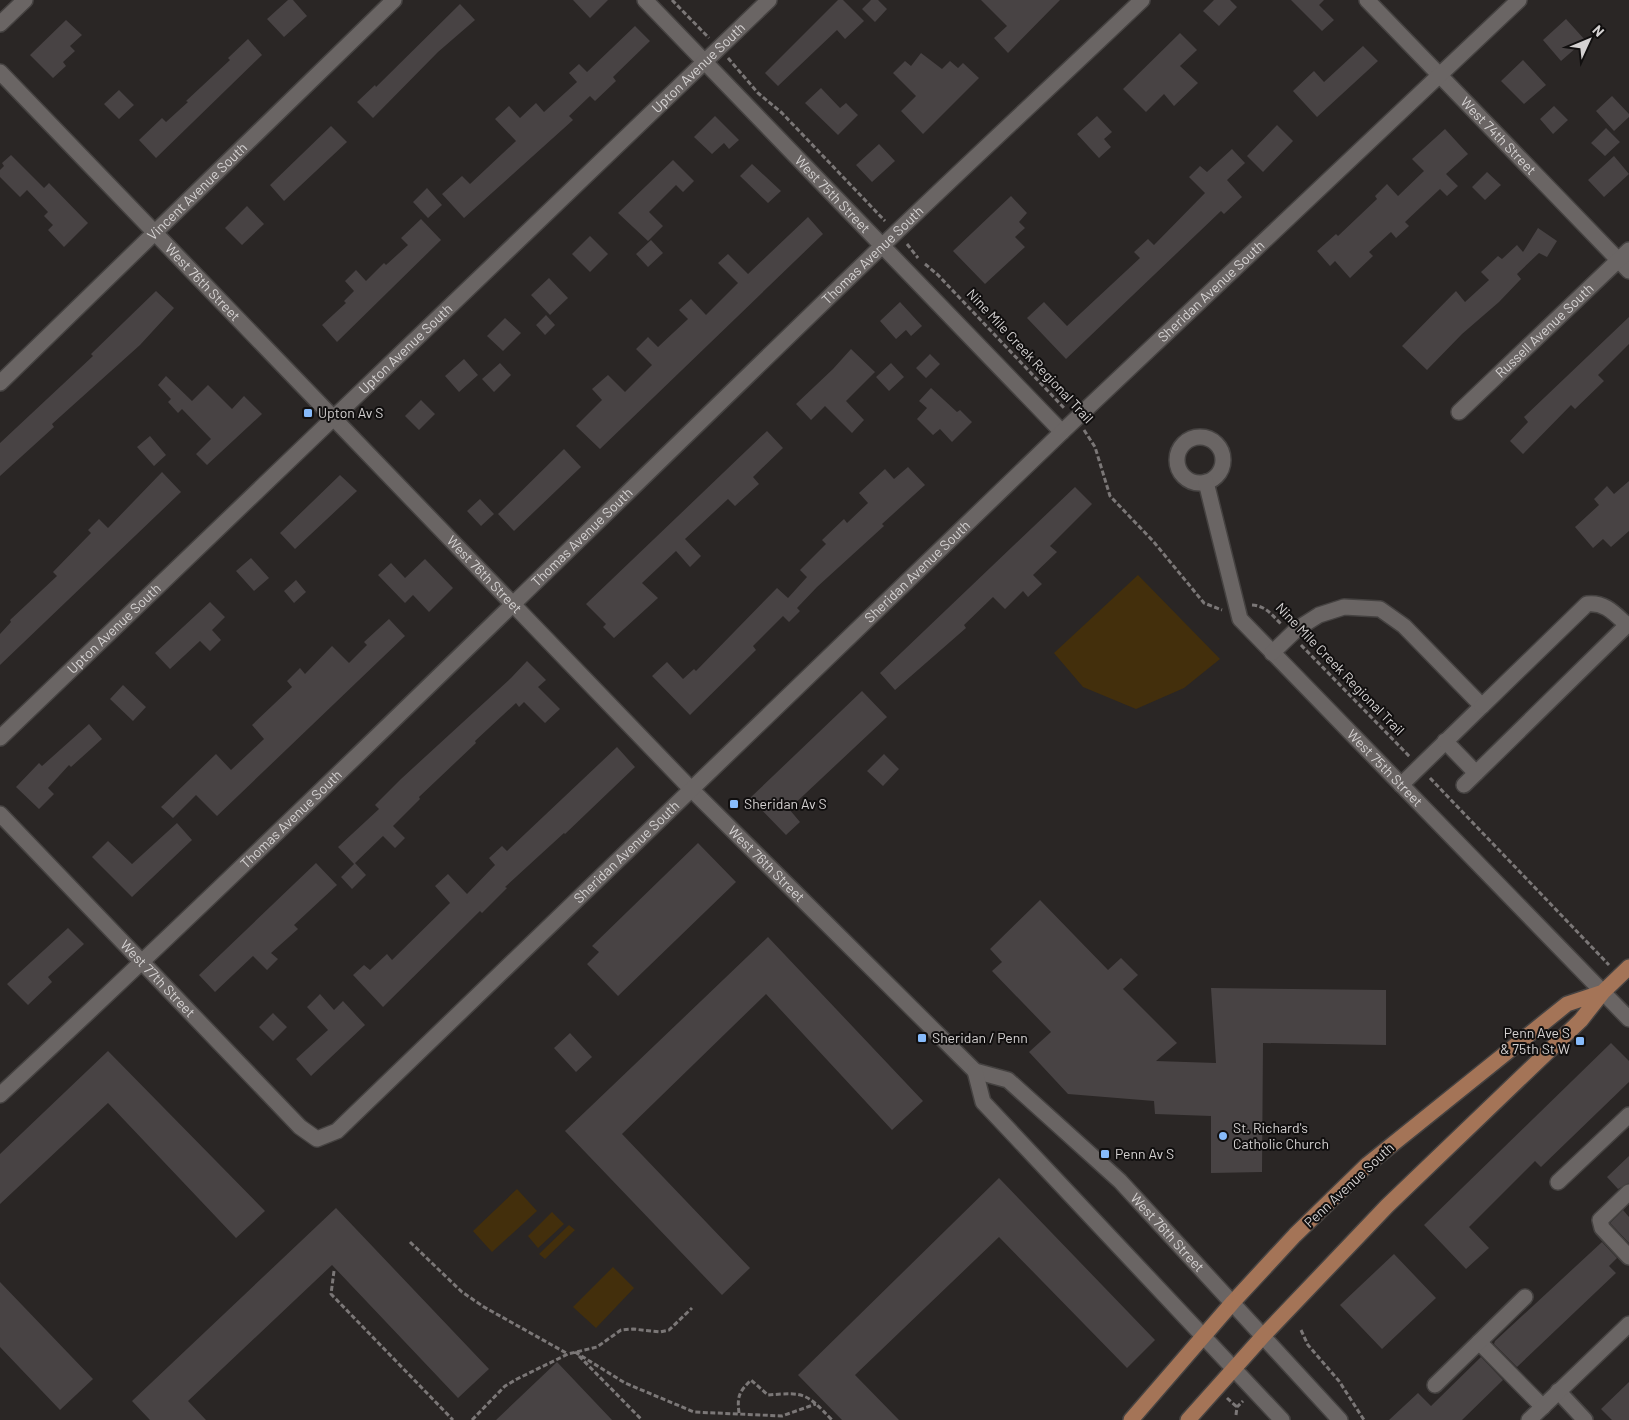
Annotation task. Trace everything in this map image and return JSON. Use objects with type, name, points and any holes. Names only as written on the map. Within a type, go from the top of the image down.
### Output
[{"type":"main road","name":"Penn Avenue South","points":[[1188,1420],[1264,1335],[1387,1206],[1581,1020],[1603,992],[1624,972]]},
{"type":"main road","name":"Penn Avenue South","points":[[1131,1420],[1232,1302],[1295,1235],[1368,1164],[1566,1004],[1603,992]]},
{"type":"street","points":[[0,24],[25,0]]},
{"type":"street","name":"Vincent Avenue South","points":[[0,384],[394,0]]},
{"type":"street","name":"West 75th Street","points":[[645,0],[1062,432]]},
{"type":"street","name":"Upton Avenue South","points":[[0,738],[769,0]]},
{"type":"street","name":"Thomas Avenue South","points":[[0,1095],[143,962],[514,605],[896,233],[1142,0]]},
{"type":"street","name":"West 74th Street","points":[[1367,0],[1440,76],[1624,255],[1629,272]]},
{"type":"street","name":"Sheridan Avenue South","points":[[317,1139],[337,1131],[1062,432],[1440,76],[1518,0]]},
{"type":"street","name":"West 76th Street","points":[[0,72],[691,788],[975,1071],[1008,1080],[1120,1181],[1264,1335],[1340,1420]]},
{"type":"street","name":"Russell Avenue South","points":[[1459,412],[1624,255]]},
{"type":"street","name":"West 75th Street","points":[[1206,482],[1240,619],[1629,1019]]},
{"type":"street","points":[[1401,785],[1587,604],[1599,603],[1627,625],[1464,784]]},
{"type":"street","points":[[1272,653],[1307,621],[1344,607],[1380,609],[1404,626],[1482,706]]},
{"type":"street","points":[[1446,742],[1476,773]]},
{"type":"street","name":"West 77th Street","points":[[0,814],[300,1127],[317,1139]]},
{"type":"street","points":[[975,1071],[983,1102],[1282,1420]]},
{"type":"street","points":[[1558,1182],[1629,1115]]},
{"type":"street","points":[[1629,1192],[1600,1220],[1602,1228],[1629,1257]]},
{"type":"street","points":[[1435,1385],[1525,1296]]},
{"type":"street","points":[[1529,1420],[1629,1324]]},
{"type":"street","points":[[1479,1342],[1543,1406]]},
{"type":"street","points":[[1558,1391],[1586,1420]]},
{"type":"path","name":"Nine Mile Creek Regional Trail","points":[[672,0],[719,48],[758,92],[782,113],[920,260],[938,275],[1088,434],[1095,447],[1110,496],[1153,541],[1204,603],[1222,610],[1237,609],[1248,605],[1260,605],[1268,610],[1588,941],[1624,972]]},
{"type":"path","points":[[410,1242],[462,1292],[484,1307],[568,1354]]},
{"type":"path","points":[[334,1271],[331,1294],[453,1420]]},
{"type":"path","points":[[472,1420],[505,1386],[568,1354],[597,1347],[621,1330],[633,1329],[660,1332],[669,1330],[692,1308]]},
{"type":"path","points":[[1301,1330],[1308,1345],[1339,1381],[1364,1420]]},
{"type":"path","points":[[575,1352],[626,1383],[694,1412],[782,1416],[816,1404]]},
{"type":"path","points":[[575,1352],[642,1420]]},
{"type":"path","points":[[739,1413],[737,1398],[750,1380],[768,1395],[795,1393],[806,1395],[832,1420]]},
{"type":"path","points":[[1225,1396],[1237,1407]]},
{"type":"path","points":[[1236,1415],[1237,1407],[1243,1401]]},
{"type":"shaded area","points":[[1138,575],[1220,659],[1184,688],[1136,709],[1083,687],[1054,653]]},
{"type":"shaded area","points":[[517,1189],[537,1211],[492,1252],[473,1231]]},
{"type":"shaded area","points":[[552,1212],[564,1224],[538,1248],[528,1236]]},
{"type":"shaded area","points":[[569,1225],[575,1230],[545,1259],[539,1254]]},
{"type":"shaded area","points":[[613,1267],[634,1288],[596,1328],[573,1307]]},
{"type":"building","points":[[288,0],[293,0],[307,16],[284,37],[267,19]]},
{"type":"building","points":[[573,0],[608,0],[590,18]]},
{"type":"building","points":[[838,0],[843,0],[864,21],[845,39],[837,30],[778,86],[765,73]]},
{"type":"building","points":[[871,0],[878,0],[887,9],[875,22],[862,9]]},
{"type":"building","points":[[981,0],[1060,0],[1008,53],[994,38],[1007,26]]},
{"type":"building","points":[[1214,0],[1230,0],[1237,7],[1219,26],[1203,11]]},
{"type":"building","points":[[1291,0],[1324,0],[1319,5],[1334,20],[1322,31]]},
{"type":"building","points":[[460,4],[475,20],[438,52],[373,118],[357,102],[375,85],[376,87]]},
{"type":"building","points":[[1566,19],[1585,40],[1561,61],[1543,40]]},
{"type":"building","points":[[66,20],[82,35],[70,46],[75,51],[63,62],[66,66],[53,78],[30,55]]},
{"type":"building","points":[[635,26],[650,41],[613,77],[616,81],[595,101],[590,96],[569,116],[573,120],[464,218],[442,194],[462,176],[470,184],[516,141],[495,119],[509,106],[520,118],[536,103],[544,112],[577,82],[569,73],[579,64],[587,72]]},
{"type":"building","points":[[1180,33],[1197,50],[1180,66],[1198,83],[1174,106],[1164,94],[1146,112],[1123,89]]},
{"type":"building","points":[[248,39],[262,55],[156,158],[139,140],[162,118],[166,122],[188,102],[186,101],[230,60],[228,58]]},
{"type":"building","points":[[1363,46],[1378,61],[1317,117],[1293,91],[1314,71],[1324,82]]},
{"type":"building","points":[[921,53],[942,69],[950,61],[958,68],[963,63],[979,78],[923,134],[901,111],[916,96],[893,73],[905,61],[911,66]]},
{"type":"building","points":[[1523,60],[1546,85],[1524,104],[1501,81]]},
{"type":"building","points":[[821,88],[840,108],[846,103],[858,115],[838,135],[805,103]]},
{"type":"building","points":[[119,90],[134,105],[119,119],[104,104]]},
{"type":"building","points":[[1612,96],[1629,114],[1629,117],[1614,131],[1596,111]]},
{"type":"building","points":[[1554,106],[1568,120],[1553,134],[1540,119]]},
{"type":"building","points":[[715,116],[739,140],[729,149],[724,143],[712,154],[694,137]]},
{"type":"building","points":[[1097,116],[1112,132],[1104,139],[1111,147],[1099,158],[1077,134]]},
{"type":"building","points":[[1277,125],[1293,141],[1263,172],[1247,156]]},
{"type":"building","points":[[331,126],[347,142],[284,201],[270,185]]},
{"type":"building","points":[[1606,128],[1620,142],[1605,156],[1591,143]]},
{"type":"building","points":[[1445,129],[1468,154],[1446,174],[1458,186],[1447,196],[1440,189],[1405,222],[1409,226],[1396,238],[1391,232],[1369,252],[1373,256],[1350,278],[1335,261],[1330,266],[1317,251],[1336,234],[1338,236],[1377,199],[1375,196],[1387,184],[1398,196],[1424,171],[1412,159]]},
{"type":"building","points":[[879,144],[895,161],[872,182],[856,165]]},
{"type":"building","points":[[1232,149],[1245,163],[1227,180],[1242,197],[1224,214],[1221,211],[1066,359],[1027,318],[1044,302],[1067,326],[1140,258],[1134,252],[1148,239],[1154,245],[1205,193],[1189,177],[1200,166],[1207,172]]},
{"type":"building","points":[[11,155],[44,188],[49,183],[88,223],[64,247],[48,230],[53,225],[44,216],[48,212],[27,190],[20,197],[0,177],[0,170],[4,166],[2,163]]},
{"type":"building","points":[[1614,156],[1629,174],[1604,197],[1588,180]]},
{"type":"building","points":[[673,160],[694,181],[683,192],[676,185],[649,212],[663,226],[648,241],[618,213]]},
{"type":"building","points":[[752,164],[781,191],[768,203],[740,176]]},
{"type":"building","points":[[1487,172],[1501,185],[1485,200],[1472,187]]},
{"type":"building","points":[[427,188],[442,205],[428,218],[413,202]]},
{"type":"building","points":[[1011,196],[1027,213],[1019,222],[1025,228],[1015,237],[1025,247],[985,284],[953,251]]},
{"type":"building","points":[[247,206],[264,224],[242,245],[225,228]]},
{"type":"building","points":[[808,217],[823,234],[600,449],[576,426],[602,400],[592,389],[608,375],[625,392],[652,365],[636,349],[648,337],[658,347],[688,319],[679,310],[691,299],[706,315],[738,283],[718,263],[728,254],[748,274]]},
{"type":"building","points":[[421,219],[441,240],[337,342],[322,325],[346,303],[344,301],[354,291],[345,281],[356,270],[366,281],[384,263],[386,265],[408,245],[401,238]]},
{"type":"building","points":[[1538,228],[1557,241],[1547,257],[1539,253],[1517,274],[1521,279],[1499,302],[1462,334],[1427,370],[1402,346],[1456,291],[1465,302],[1489,280],[1481,272],[1498,256],[1502,259],[1517,245],[1523,252]]},
{"type":"building","points":[[590,236],[608,254],[590,272],[572,254]]},
{"type":"building","points":[[651,240],[663,253],[648,267],[636,254]]},
{"type":"building","points":[[549,278],[568,298],[550,315],[531,295]]},
{"type":"building","points":[[156,291],[174,308],[140,345],[52,424],[54,427],[0,476],[0,443],[93,356],[91,354]]},
{"type":"building","points":[[900,302],[922,326],[911,336],[906,330],[896,339],[880,321]]},
{"type":"building","points":[[546,315],[555,325],[545,335],[536,325]]},
{"type":"building","points":[[1629,317],[1629,344],[1598,375],[1604,381],[1575,409],[1571,405],[1523,454],[1510,441],[1528,422],[1524,417]]},
{"type":"building","points":[[505,318],[521,333],[503,351],[487,336]]},
{"type":"building","points":[[851,349],[875,372],[846,401],[864,420],[852,433],[825,406],[811,420],[796,404]]},
{"type":"building","points":[[930,354],[940,364],[926,378],[916,368]]},
{"type":"building","points":[[464,359],[478,375],[459,392],[445,376]]},
{"type":"building","points":[[500,363],[511,375],[494,392],[482,379]]},
{"type":"building","points":[[891,363],[904,377],[889,391],[876,377]]},
{"type":"building","points":[[166,376],[192,401],[208,385],[232,409],[244,396],[262,414],[207,465],[196,454],[211,439],[182,409],[178,413],[168,402],[171,399],[158,385]]},
{"type":"building","points":[[931,388],[957,412],[960,410],[972,422],[952,442],[940,429],[933,435],[917,419],[927,408],[919,401]]},
{"type":"building","points":[[421,400],[435,414],[419,430],[405,416]]},
{"type":"building","points":[[767,431],[783,448],[753,477],[759,484],[735,506],[728,499],[685,539],[701,556],[690,567],[676,551],[642,583],[658,598],[614,638],[603,627],[606,624],[586,604]]},
{"type":"building","points":[[150,436],[166,455],[154,466],[137,447]]},
{"type":"building","points":[[564,449],[581,467],[514,531],[498,514]]},
{"type":"building","points":[[908,467],[925,485],[882,524],[884,526],[817,587],[797,608],[800,611],[789,622],[783,616],[753,646],[756,650],[690,715],[652,676],[667,662],[683,679],[694,669],[696,671],[777,588],[788,598],[807,577],[800,570],[826,544],[822,540],[844,519],[847,523],[868,503],[859,493],[885,469],[894,479]]},
{"type":"building","points":[[162,472],[181,492],[0,665],[0,634],[11,622],[10,620],[57,576],[53,572],[91,533],[88,530],[99,519],[108,528]]},
{"type":"building","points":[[340,475],[357,491],[295,549],[280,533]]},
{"type":"building","points":[[1629,481],[1629,531],[1611,547],[1603,539],[1593,548],[1575,527],[1599,505],[1594,499],[1607,486],[1614,494]]},
{"type":"building","points":[[1075,487],[1092,504],[1050,546],[1057,552],[1033,575],[1042,584],[1028,597],[1023,591],[1005,609],[993,597],[964,625],[966,628],[895,690],[880,673]]},
{"type":"building","points":[[480,499],[494,514],[481,526],[467,511]]},
{"type":"building","points":[[251,558],[269,578],[254,591],[236,571]]},
{"type":"building","points":[[425,559],[453,588],[429,612],[413,595],[405,603],[378,575],[391,563],[405,578]]},
{"type":"building","points":[[296,580],[306,592],[294,603],[284,591]]},
{"type":"building","points":[[210,602],[225,617],[212,630],[221,640],[210,651],[200,641],[170,669],[155,653]]},
{"type":"building","points":[[389,619],[405,636],[217,816],[196,795],[173,818],[161,807],[216,754],[231,770],[264,739],[252,725],[292,687],[287,681],[300,668],[305,674],[332,646],[349,663],[367,645],[364,642]]},
{"type":"building","points":[[527,661],[546,680],[538,687],[560,709],[545,723],[524,702],[519,707],[516,703],[419,797],[420,799],[393,826],[405,838],[395,848],[383,836],[354,864],[338,847],[379,809],[375,805],[401,779]]},
{"type":"building","points":[[123,685],[146,707],[133,721],[110,699]]},
{"type":"building","points":[[862,691],[887,717],[789,809],[800,822],[786,835],[750,798]]},
{"type":"building","points":[[89,724],[102,739],[71,767],[69,765],[48,788],[54,794],[39,809],[16,787],[39,763],[42,766]]},
{"type":"building","points":[[617,747],[635,767],[565,834],[505,887],[507,888],[482,913],[480,911],[383,1007],[353,975],[364,965],[370,970],[387,954],[392,960],[450,903],[435,886],[448,874],[467,894],[495,865],[489,858],[502,846],[507,851]]},
{"type":"building","points":[[884,754],[899,769],[883,786],[867,771]]},
{"type":"building","points":[[177,823],[192,840],[132,897],[92,857],[108,841],[132,864]]},
{"type":"building","points":[[698,843],[736,882],[618,996],[587,964],[599,952],[592,946]]},
{"type":"building","points":[[316,863],[337,885],[294,925],[298,929],[271,953],[278,959],[267,970],[253,956],[215,992],[199,975]]},
{"type":"building","points":[[355,863],[366,875],[352,889],[341,877]]},
{"type":"building","points":[[1040,900],[1108,970],[1121,958],[1138,975],[1123,989],[1177,1043],[1156,1061],[1216,1063],[1211,988],[1386,990],[1386,1045],[1263,1043],[1262,1172],[1211,1173],[1211,1116],[1155,1114],[1154,1101],[1068,1094],[1029,1052],[1051,1032],[992,971],[1002,962],[990,949]]},
{"type":"building","points":[[68,928],[84,944],[48,977],[52,982],[28,1005],[7,984]]},
{"type":"building","points":[[768,937],[923,1101],[892,1130],[766,994],[622,1134],[750,1268],[722,1295],[565,1131]]},
{"type":"building","points":[[320,994],[334,1010],[343,1001],[365,1025],[311,1076],[296,1059],[328,1030],[307,1007]]},
{"type":"building","points":[[273,1013],[287,1027],[273,1041],[259,1027]]},
{"type":"building","points":[[570,1033],[592,1057],[576,1072],[554,1048]]},
{"type":"building","points":[[1611,1043],[1629,1061],[1629,1082],[1541,1167],[1535,1161],[1469,1227],[1489,1248],[1466,1269],[1424,1225]]},
{"type":"building","points":[[108,1051],[265,1211],[236,1238],[108,1103],[0,1204],[0,1154]]},
{"type":"building","points":[[1629,1156],[1629,1183],[1618,1189],[1607,1177]]},
{"type":"building","points":[[999,1178],[1155,1340],[1127,1368],[999,1237],[855,1375],[899,1420],[842,1420],[798,1375]]},
{"type":"building","points":[[336,1208],[489,1369],[458,1398],[332,1265],[188,1401],[206,1420],[150,1420],[132,1401]]},
{"type":"building","points":[[1623,1210],[1629,1217],[1629,1243],[1610,1223]]},
{"type":"building","points":[[1602,1242],[1617,1258],[1609,1266],[1616,1273],[1517,1367],[1494,1344],[1495,1341]]},
{"type":"building","points":[[1394,1254],[1436,1298],[1382,1349],[1340,1305]]},
{"type":"building","points":[[0,1282],[93,1379],[60,1410],[0,1347]]},
{"type":"building","points":[[1481,1357],[1503,1380],[1462,1420],[1389,1420],[1418,1393],[1431,1406]]},
{"type":"building","points":[[557,1362],[612,1420],[496,1420]]},
{"type":"building","points":[[1629,1382],[1629,1420],[1612,1420],[1601,1409]]},
{"type":"place","name":"Upton Av S","points":[[308,413]]},
{"type":"place","name":"Sheridan Av S","points":[[734,804]]},
{"type":"place","name":"Sheridan / Penn","points":[[922,1038]]},
{"type":"place","name":"Penn Ave S & 75th St W","points":[[1580,1041]]},
{"type":"place","name":"St. Richard's Catholic Church","points":[[1223,1136]]},
{"type":"place","name":"Penn Av S","points":[[1105,1154]]}]
